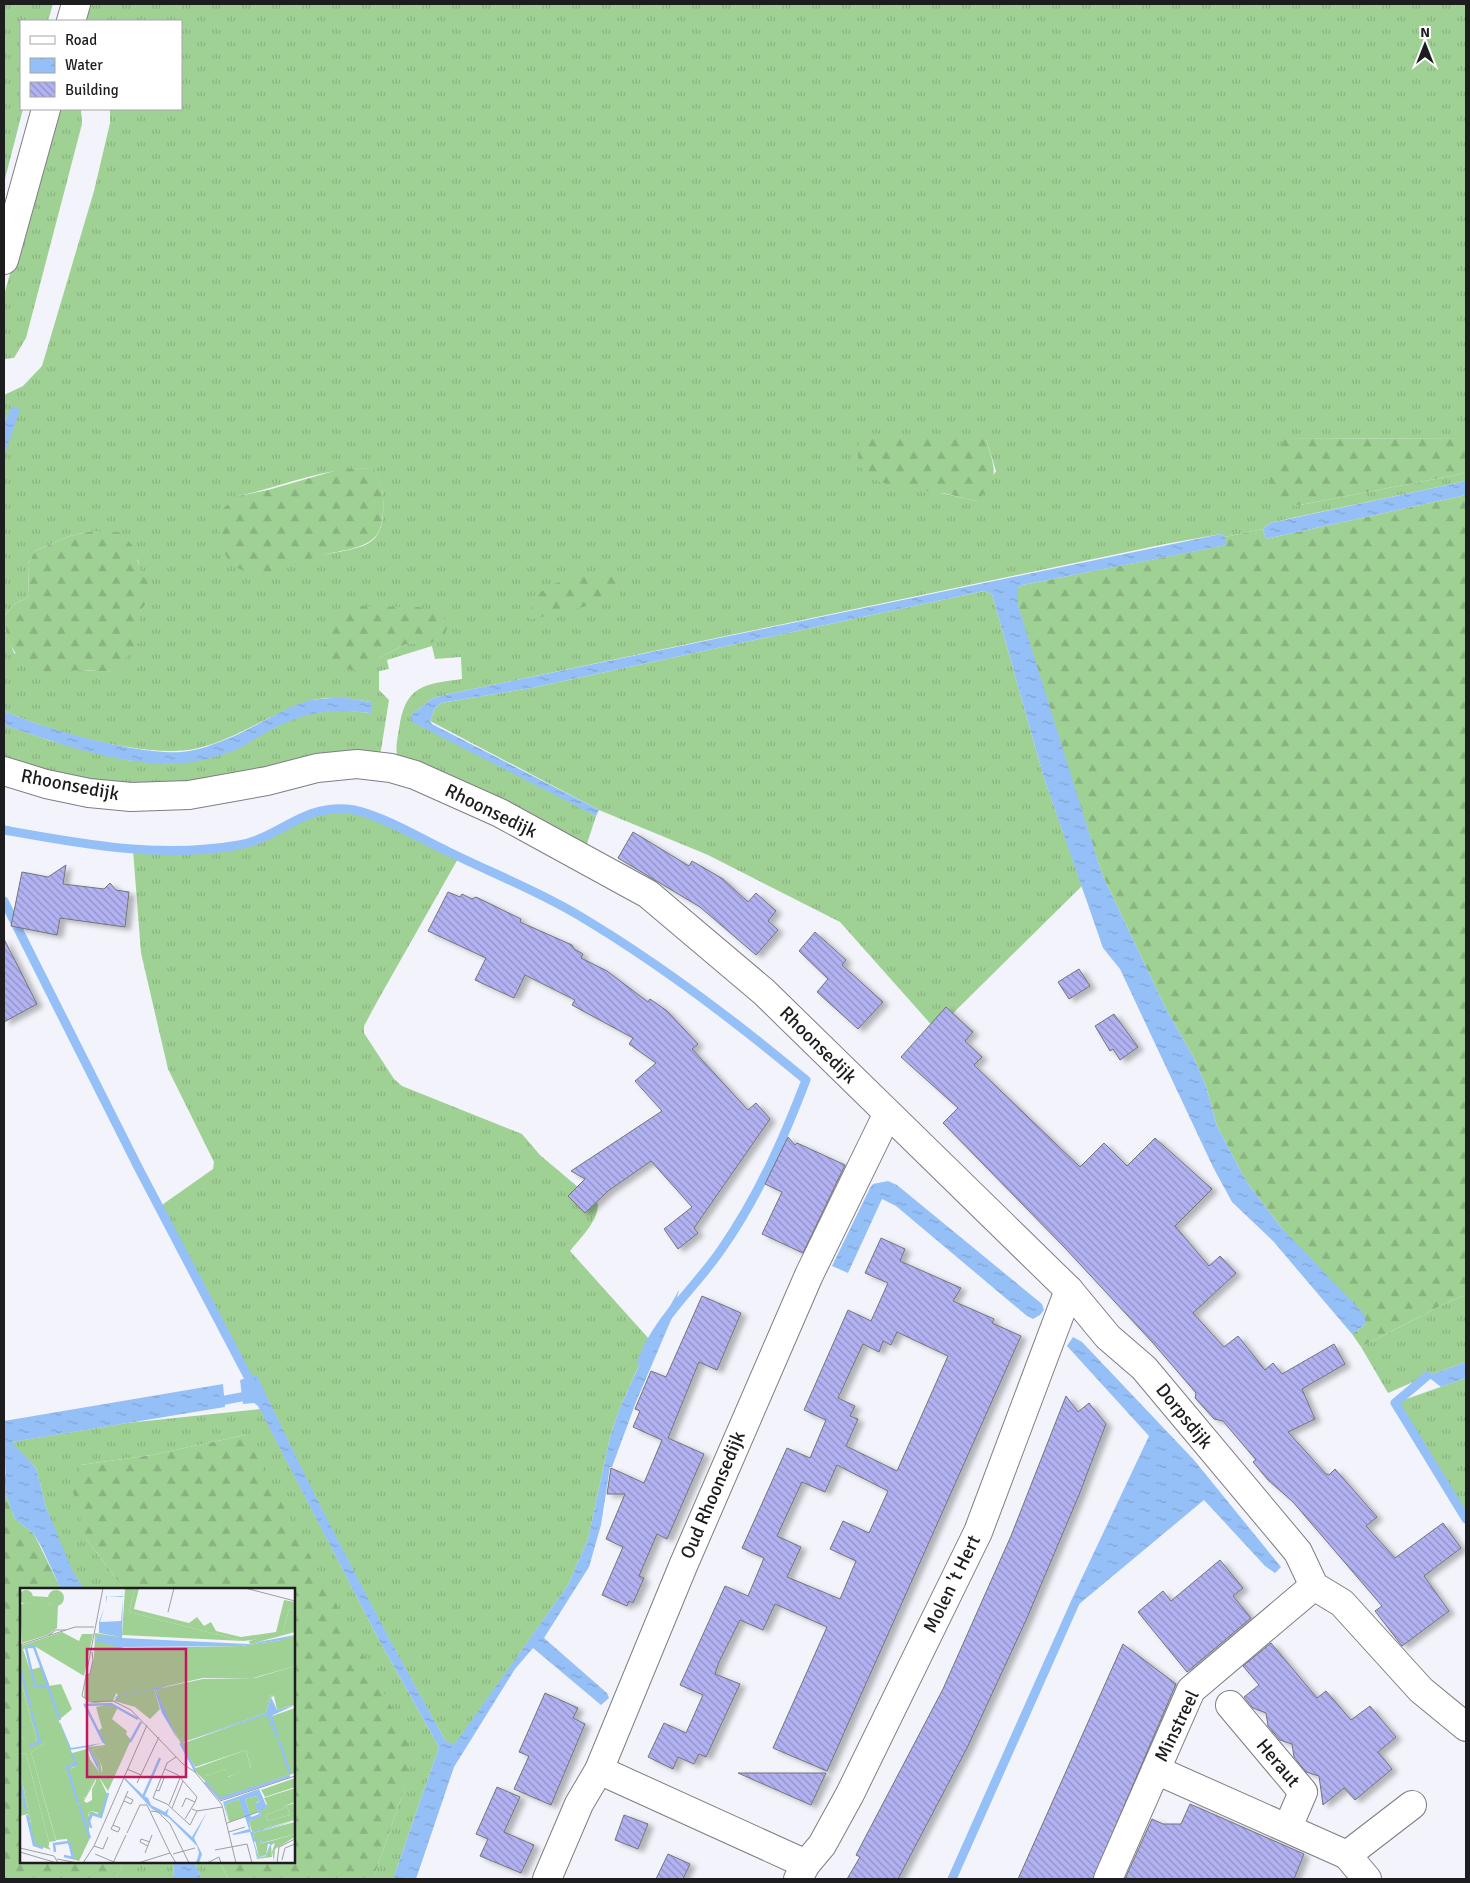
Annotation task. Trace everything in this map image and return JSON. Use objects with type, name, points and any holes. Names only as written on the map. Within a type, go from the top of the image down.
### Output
[{"type":"street","points":[[71,20],[76,4]]},
{"type":"street","points":[[4,260],[46,110]]},
{"type":"street","name":"Rhoonsedijk","points":[[4,771],[46,784],[89,793],[131,797],[189,795],[267,781],[317,768],[357,764],[391,768],[415,775],[500,813],[648,894],[764,992],[887,1115]]},
{"type":"street","name":"Dorpsdijk","points":[[887,1115],[1068,1290],[1108,1337],[1144,1368],[1298,1552],[1314,1586]]},
{"type":"street","name":"Oud Rhoonsedijk","points":[[547,1879],[579,1804],[599,1770],[683,1566],[809,1275],[887,1115]]},
{"type":"street","name":"Molen 't Hert","points":[[599,1770],[802,1872],[822,1845],[850,1794],[978,1532],[1068,1290]]},
{"type":"street","points":[[1314,1586],[1342,1603],[1420,1690],[1466,1727]]},
{"type":"street","name":"Minstreel","points":[[1108,1879],[1191,1690],[1314,1586]]},
{"type":"street","name":"Heraut","points":[[1230,1705],[1303,1792],[1288,1827]]},
{"type":"street","points":[[1156,1770],[1288,1827],[1347,1855],[1367,1879]]},
{"type":"street","points":[[1347,1855],[1412,1804]]},
{"type":"green space","points":[[4,4],[53,4],[48,20],[20,20],[20,110],[23,110],[4,183]]},
{"type":"green space","points":[[86,4],[1466,4],[1466,438],[1284,439],[1295,506],[1466,473],[1466,481],[1270,523],[1263,529],[1225,537],[1221,534],[1165,544],[449,694],[433,698],[411,715],[596,816],[586,847],[398,760],[397,744],[402,714],[406,703],[412,695],[418,689],[427,685],[462,679],[461,657],[435,659],[432,646],[387,660],[389,669],[379,671],[379,690],[389,700],[381,750],[378,757],[176,790],[46,775],[4,758],[4,725],[51,741],[127,760],[171,764],[266,732],[307,714],[338,710],[371,713],[371,702],[353,699],[336,698],[309,701],[287,709],[238,734],[212,744],[179,751],[128,747],[101,742],[24,719],[4,711],[4,627],[14,653],[80,670],[114,672],[140,612],[147,602],[138,560],[92,531],[70,536],[35,551],[28,564],[29,597],[16,603],[4,616],[4,457],[13,407],[4,422],[4,395],[23,386],[42,366],[94,191],[110,123],[110,110],[182,110],[182,20],[83,20]],"holes":[[[859,439],[986,439],[996,471],[976,501],[941,493]],[[364,468],[374,470],[379,479],[383,500],[382,521],[375,538],[351,550],[323,555],[238,496],[316,475]],[[419,607],[428,644],[406,644],[379,658],[394,608]]]},
{"type":"green space","points":[[56,110],[81,110],[82,124],[26,338],[14,358],[4,359],[4,295]]},
{"type":"green space","points":[[1466,438],[1466,473],[1295,506],[1271,501],[1270,474],[1284,439]]},
{"type":"green space","points":[[859,439],[986,439],[993,465],[993,479],[990,486],[976,501],[882,483],[863,471],[858,460]]},
{"type":"green space","points":[[341,469],[374,469],[380,480],[383,499],[383,514],[380,528],[378,534],[369,542],[267,572],[253,572],[240,569],[229,561],[221,542],[219,512],[238,496],[268,490]]},
{"type":"green space","points":[[1466,495],[1466,1295],[1450,1301],[1361,1347],[1352,1334],[1366,1324],[1280,1226],[1246,1181],[1217,1126],[1206,1086],[1194,1058],[1166,1009],[1102,874],[1029,645],[1018,605],[1018,588],[1022,585],[1226,545],[1225,537],[1263,529],[1266,539]]},
{"type":"green space","points":[[92,531],[119,532],[132,545],[143,576],[151,585],[147,602],[140,612],[138,643],[114,672],[79,670],[55,673],[37,670],[29,666],[15,653],[7,635],[4,616],[16,603],[29,597],[28,564],[35,551],[70,536]]},
{"type":"green space","points":[[586,576],[611,576],[619,588],[620,598],[529,620],[534,596],[556,583]]},
{"type":"green space","points":[[984,591],[992,594],[1044,778],[1082,886],[936,1030],[840,922],[708,855],[599,810],[430,721],[434,710],[441,703],[531,688]]},
{"type":"green space","points":[[344,606],[419,607],[443,613],[447,628],[444,637],[428,644],[406,644],[379,658],[371,667],[353,670],[337,666],[328,658],[324,645],[326,626]]},
{"type":"green space","points":[[318,809],[349,809],[372,816],[459,857],[378,1000],[364,1026],[364,1033],[394,1079],[402,1086],[522,1134],[540,1155],[598,1204],[592,1223],[570,1251],[650,1340],[619,1410],[610,1437],[588,1539],[568,1585],[454,1746],[445,1740],[420,1695],[324,1514],[257,1376],[247,1378],[159,1207],[213,1169],[214,1162],[168,1069],[141,953],[133,850],[203,849],[237,844],[276,832]]},
{"type":"green space","points":[[1466,1295],[1466,1362],[1388,1393],[1361,1347],[1450,1301]]},
{"type":"green space","points":[[1466,1378],[1466,1519],[1395,1403]]},
{"type":"green space","points":[[260,1409],[379,1640],[439,1747],[393,1879],[373,1879],[405,1787],[245,1435],[152,1455],[80,1465],[87,1540],[123,1588],[81,1588],[70,1573],[46,1507],[36,1468],[11,1442],[127,1423]]},
{"type":"green space","points":[[245,1435],[405,1732],[410,1756],[405,1787],[373,1879],[228,1879],[220,1863],[295,1863],[295,1588],[123,1588],[87,1540],[71,1485],[80,1465],[152,1455]]},
{"type":"green space","points":[[6,1475],[6,1495],[15,1519],[34,1534],[61,1588],[20,1588],[20,1863],[120,1863],[122,1868],[115,1879],[4,1879],[4,1476]]},
{"type":"green space","points":[[120,1863],[174,1863],[173,1879],[115,1879],[122,1868]]},
{"type":"green space","points":[[194,1863],[220,1863],[228,1879],[202,1879]]},
{"type":"water","points":[[13,406],[20,410],[4,457],[4,422]]},
{"type":"water","points":[[1466,481],[1466,495],[1266,539],[1263,529],[1270,523]]},
{"type":"water","points":[[1221,534],[1225,537],[1227,545],[1022,585],[1018,588],[1018,605],[1102,874],[1166,1009],[1194,1058],[1206,1086],[1217,1126],[1246,1181],[1280,1226],[1364,1314],[1366,1324],[1352,1334],[1273,1241],[1232,1202],[1213,1167],[1120,969],[1103,948],[1044,778],[992,594],[984,591],[531,688],[441,703],[434,710],[430,721],[432,724],[599,810],[596,816],[412,722],[411,715],[433,698],[449,694]]},
{"type":"water","points":[[346,698],[371,702],[371,713],[343,711],[307,715],[264,733],[233,751],[202,760],[177,764],[148,763],[106,756],[64,745],[4,725],[4,711],[66,733],[91,739],[141,749],[181,752],[201,748],[232,737],[306,701]]},
{"type":"water","points":[[888,1181],[897,1185],[1042,1304],[1044,1310],[1040,1315],[1033,1319],[1027,1316],[896,1206],[882,1199],[848,1273],[832,1266],[870,1188],[873,1184]]},
{"type":"water","points":[[679,1290],[675,1305],[671,1307],[674,1313],[636,1402],[612,1467],[610,1467],[601,1525],[589,1567],[544,1638],[607,1693],[609,1698],[601,1705],[533,1648],[515,1669],[454,1767],[416,1879],[393,1879],[439,1747],[379,1640],[258,1406],[254,1403],[243,1404],[240,1380],[257,1375],[301,1467],[371,1604],[445,1740],[454,1745],[568,1585],[588,1539],[610,1437],[619,1410],[649,1343]]},
{"type":"water","points":[[1073,1337],[1082,1342],[1194,1460],[1281,1567],[1275,1573],[1265,1566],[1204,1500],[1078,1605],[1071,1601],[1149,1436],[1067,1346]]},
{"type":"water","points":[[1466,1362],[1466,1378],[1441,1387],[1427,1376]]},
{"type":"water","points":[[223,1384],[225,1407],[12,1442],[36,1468],[46,1507],[73,1572],[83,1588],[61,1588],[34,1534],[15,1519],[6,1495],[4,1421]]},
{"type":"water","points":[[174,1863],[194,1863],[202,1879],[173,1879]]},
{"type":"building","points":[[633,832],[689,866],[692,861],[723,879],[748,902],[756,893],[776,911],[768,921],[778,930],[756,955],[700,907],[618,858]]},
{"type":"building","points":[[66,865],[63,884],[104,889],[110,883],[116,890],[129,892],[125,927],[60,918],[57,935],[11,926],[22,872],[48,877]]},
{"type":"building","points":[[448,892],[460,897],[462,894],[472,899],[476,897],[521,919],[520,922],[572,945],[574,949],[583,954],[581,958],[607,971],[648,1002],[650,999],[667,1011],[698,1044],[692,1049],[748,1110],[756,1103],[770,1119],[694,1228],[698,1233],[678,1249],[664,1229],[692,1207],[651,1161],[608,1191],[585,1213],[568,1196],[585,1179],[571,1171],[662,1111],[635,1081],[656,1063],[629,1044],[633,1038],[572,1005],[575,1000],[525,975],[514,998],[475,980],[486,958],[428,931]]},
{"type":"building","points":[[815,932],[846,960],[842,965],[883,1002],[858,1029],[817,992],[828,979],[799,951]]},
{"type":"building","points":[[4,939],[37,1004],[4,1022]]},
{"type":"building","points":[[1079,969],[1090,986],[1069,999],[1058,982]]},
{"type":"building","points":[[946,1007],[973,1032],[965,1041],[982,1057],[974,1065],[1080,1167],[1104,1143],[1127,1166],[1155,1138],[1212,1189],[1175,1226],[1209,1266],[1220,1256],[1236,1273],[1193,1313],[1224,1347],[1238,1336],[1265,1370],[1273,1363],[1282,1374],[1334,1344],[1345,1364],[1302,1389],[1315,1419],[1288,1432],[1326,1474],[1329,1475],[1335,1469],[1377,1517],[1366,1526],[1395,1558],[1443,1523],[1461,1548],[1424,1576],[1449,1611],[1402,1646],[1375,1611],[1382,1606],[1293,1502],[1268,1480],[1253,1462],[1256,1460],[1223,1421],[1214,1419],[1195,1398],[1196,1393],[1153,1343],[1065,1248],[943,1123],[958,1108],[901,1057]]},
{"type":"building","points":[[1114,1014],[1138,1047],[1120,1060],[1113,1049],[1110,1051],[1095,1026]]},
{"type":"building","points":[[788,1137],[795,1145],[797,1143],[845,1165],[803,1253],[762,1234],[782,1192],[765,1184]]},
{"type":"building","points":[[881,1238],[905,1249],[900,1261],[961,1288],[953,1301],[994,1319],[992,1323],[1021,1336],[827,1771],[773,1748],[827,1627],[775,1604],[763,1630],[740,1620],[719,1662],[715,1674],[740,1684],[706,1757],[699,1754],[694,1764],[678,1757],[673,1769],[648,1757],[664,1723],[686,1733],[703,1695],[680,1685],[725,1586],[748,1596],[764,1558],[742,1548],[787,1448],[810,1458],[826,1420],[804,1410],[848,1310],[871,1321],[888,1283],[865,1273]],"holes":[[[897,1332],[948,1356],[897,1471],[846,1446],[858,1419],[850,1416],[855,1406],[838,1398],[863,1344],[879,1352],[883,1341],[891,1345]],[[837,1465],[888,1491],[869,1533],[843,1521],[830,1549],[856,1561],[840,1599],[787,1577],[801,1547],[777,1536],[802,1482],[825,1492]]]},
{"type":"building","points":[[702,1296],[741,1313],[717,1370],[699,1362],[668,1438],[704,1454],[667,1539],[657,1534],[639,1576],[644,1578],[633,1603],[629,1601],[627,1606],[602,1595],[623,1547],[606,1539],[625,1494],[607,1494],[611,1468],[644,1483],[662,1440],[633,1427],[640,1411],[635,1409],[651,1371],[666,1377]]},
{"type":"building","points":[[1066,1396],[1078,1412],[1089,1403],[1106,1424],[1079,1495],[1027,1618],[967,1748],[898,1879],[847,1879],[860,1857],[856,1855],[943,1689],[1011,1536]]},
{"type":"building","points":[[1220,1560],[1243,1588],[1233,1596],[1251,1618],[1187,1672],[1138,1612],[1163,1591],[1171,1601]]},
{"type":"building","points":[[1271,1643],[1317,1698],[1326,1691],[1351,1720],[1370,1706],[1396,1737],[1378,1752],[1392,1769],[1355,1800],[1344,1788],[1323,1805],[1319,1776],[1306,1772],[1294,1757],[1292,1744],[1280,1740],[1268,1726],[1266,1713],[1253,1708],[1244,1697],[1259,1685],[1243,1666]]},
{"type":"building","points":[[1123,1644],[1176,1684],[1093,1879],[1018,1879]]},
{"type":"building","points":[[545,1693],[578,1708],[573,1718],[585,1724],[551,1805],[514,1789],[529,1756],[519,1752]]},
{"type":"building","points":[[738,1773],[826,1773],[811,1805]]},
{"type":"building","points":[[497,1787],[520,1797],[504,1832],[534,1845],[521,1873],[480,1856],[488,1839],[476,1834]]},
{"type":"building","points":[[1190,1804],[1304,1854],[1294,1879],[1125,1879],[1152,1819],[1163,1824],[1181,1824]]},
{"type":"building","points":[[624,1815],[648,1824],[638,1849],[615,1840]]},
{"type":"building","points":[[668,1854],[690,1864],[683,1879],[656,1879]]},
{"type":"waterway","points":[[4,830],[92,845],[180,851],[239,845],[254,841],[303,817],[331,809],[347,809],[371,815],[531,890],[563,906],[608,933],[667,972],[806,1080],[779,1146],[747,1210],[711,1264],[658,1330],[642,1361]]},
{"type":"waterway","points":[[4,901],[139,1169],[257,1394],[215,1402]]},
{"type":"waterway","points":[[1427,1376],[1395,1403],[1466,1519]]},
{"type":"waterway","points":[[952,1879],[1075,1603]]}]
